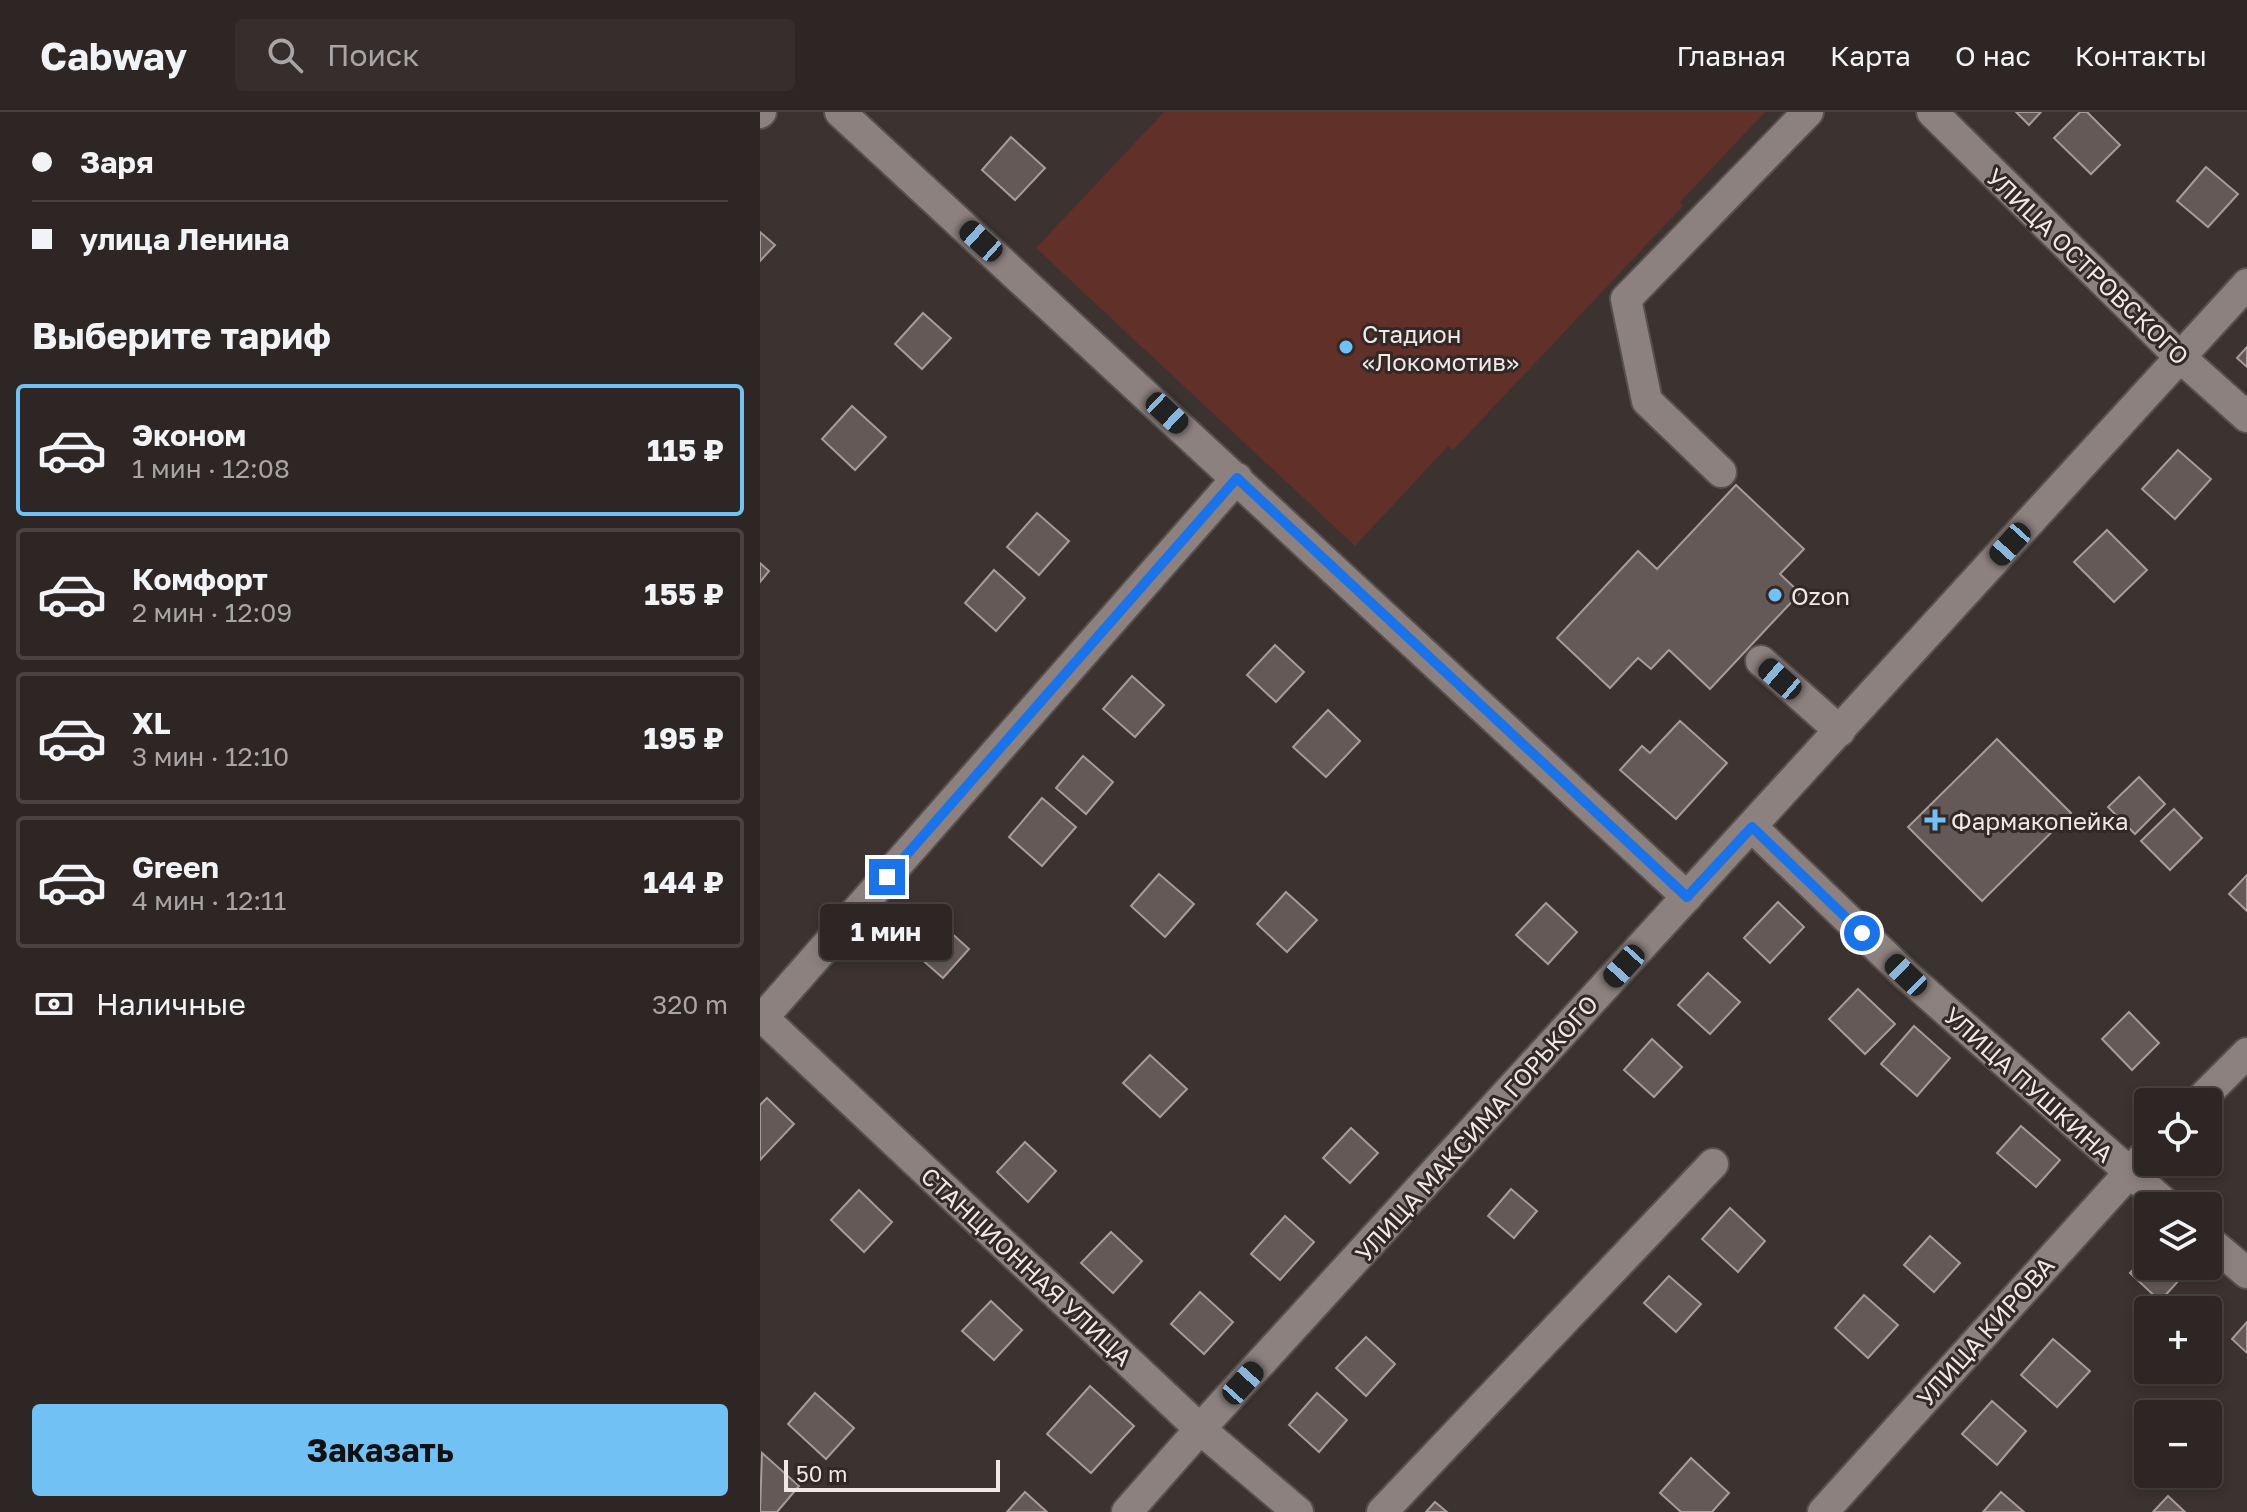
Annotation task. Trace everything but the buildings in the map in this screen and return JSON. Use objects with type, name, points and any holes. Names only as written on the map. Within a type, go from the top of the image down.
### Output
[{"type":"street","points":[[840,112],[1687,897]]},
{"type":"street","points":[[1721,472],[1647,401],[1626,299],[1808,112]]},
{"type":"street","name":"УЛИЦА ОСТРОВСКОГО","points":[[1932,112],[2180,357],[2247,417]]},
{"type":"street","name":"УЛИЦА МАКСИМА ГОРЬКОГО","points":[[1127,1512],[2247,284]]},
{"type":"street","points":[[761,1018],[1237,478]]},
{"type":"street","points":[[1761,661],[1840,731]]},
{"type":"street","name":"УЛИЦА ПУШКИНА","points":[[1752,827],[1906,975],[2134,1159]]},
{"type":"street","name":"СТАНЦИОННАЯ УЛИЦА","points":[[761,1018],[1200,1429],[1298,1512]]},
{"type":"street","points":[[2212,1088],[2247,1053]]},
{"type":"street","points":[[1382,1512],[1713,1164]]},
{"type":"street","name":"УЛИЦА КИРОВА","points":[[1823,1512],[2134,1166]]},
{"type":"street","points":[[2222,1252],[2247,1273]]},
{"type":"shaded area","name":"Стадион «Локомотив»","points":[[1164,112],[1765,112],[1680,202],[1683,206],[1453,450],[1448,446],[1355,546],[1036,248]]},
{"type":"place","name":"Стадион «Локомотив»","points":[[1346,347]]},
{"type":"place","name":"Ozon","points":[[1775,595]]},
{"type":"place","name":"Фармакопейка","points":[[1935,820]]},
{"type":"route","points":[[887,877],[1237,478],[1687,897],[1752,827],[1862,933]]}]
